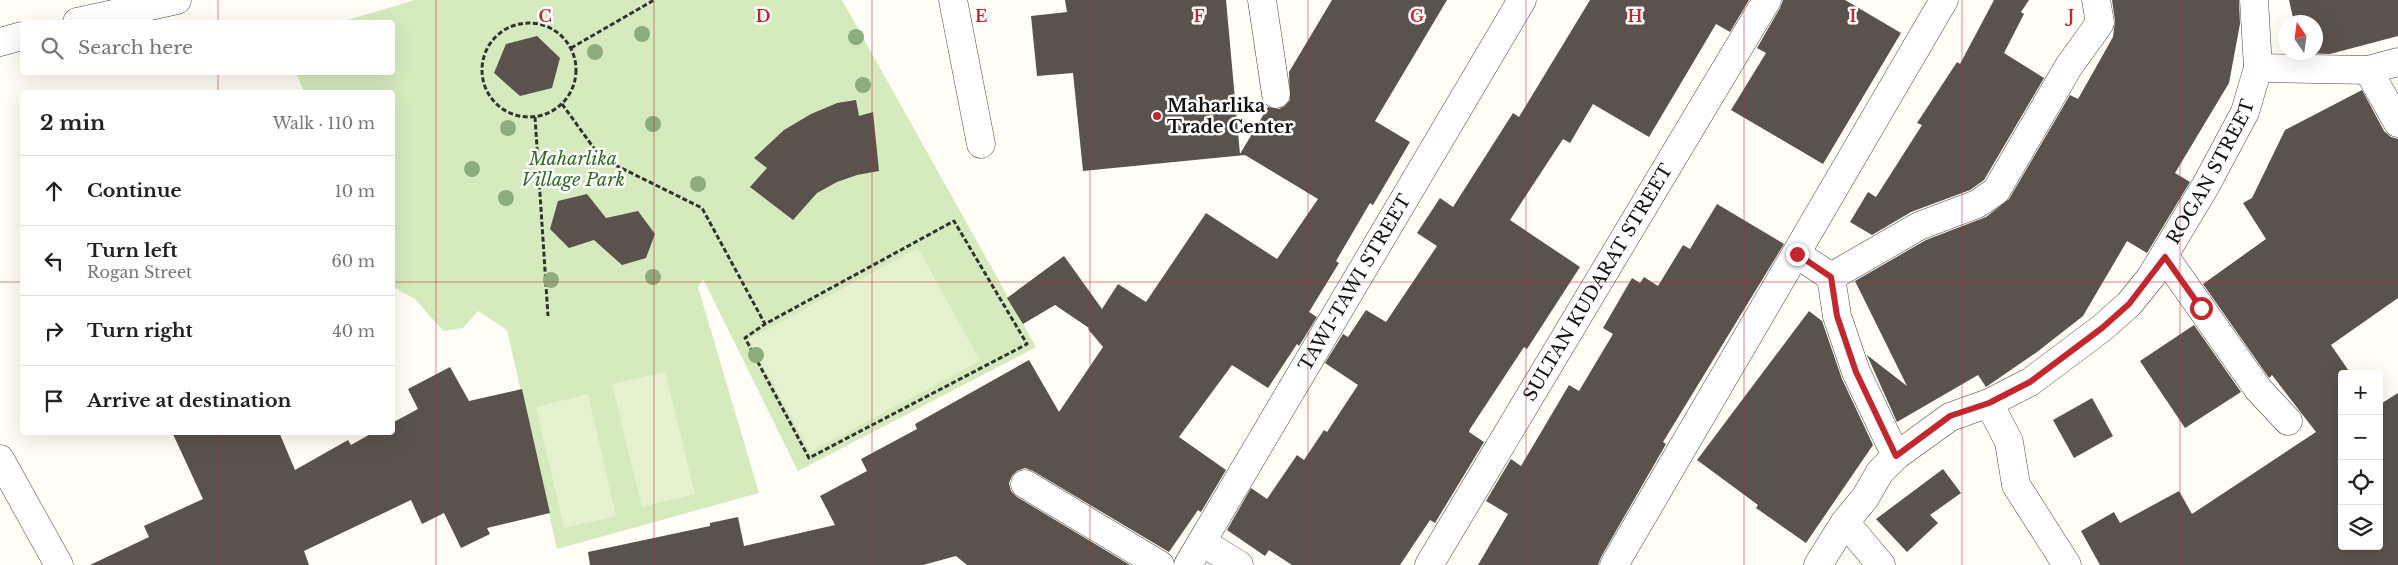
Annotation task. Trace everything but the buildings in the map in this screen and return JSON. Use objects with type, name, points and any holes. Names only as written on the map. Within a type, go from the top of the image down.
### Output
[{"type":"street","points":[[86,20],[177,0]]},
{"type":"street","points":[[953,0],[981,144]]},
{"type":"street","points":[[1262,0],[1276,94]]},
{"type":"street","name":"TAWI-TAWI STREET","points":[[1188,565],[1522,0]]},
{"type":"street","name":"SULTAN KUDARAT STREET","points":[[1429,565],[1767,0]]},
{"type":"street","points":[[1614,565],[1944,0]]},
{"type":"street","points":[[1831,277],[1919,226],[1977,204],[1996,191],[2069,66],[2100,23],[2096,0]]},
{"type":"street","name":"ROGAN STREET","points":[[1818,565],[1845,522],[1865,498],[1880,472],[1896,456],[1950,416],[1989,403],[2030,382],[2102,328],[2129,304],[2165,257],[2245,112],[2258,68],[2254,0]]},
{"type":"street","points":[[0,42],[20,37]]},
{"type":"street","points":[[2258,68],[2368,70],[2398,62]]},
{"type":"street","points":[[2368,70],[2398,123]]},
{"type":"street","points":[[1797,254],[1831,277],[1837,316],[1856,372],[1896,456]]},
{"type":"street","points":[[2165,257],[2258,389],[2288,421]]},
{"type":"street","points":[[1989,403],[2010,442],[2016,485],[2067,565]]},
{"type":"street","points":[[0,459],[59,565]]},
{"type":"street","points":[[1025,484],[1160,565]]},
{"type":"street","points":[[1845,522],[1881,565]]},
{"type":"street","points":[[1202,542],[1239,565]]},
{"type":"path","points":[[571,48],[654,0]]},
{"type":"path","points":[[532,22],[548,26],[562,35],[571,48],[576,62],[576,77],[571,92],[562,104],[550,112],[535,117],[520,116],[505,111],[493,102],[485,89],[481,73],[482,57],[489,42],[501,31],[516,24],[532,22]]},
{"type":"path","points":[[562,104],[601,158],[702,208],[765,324]]},
{"type":"path","points":[[535,117],[548,316]]},
{"type":"path","points":[[954,221],[1027,344],[809,458],[745,338],[765,324],[954,221]]},
{"type":"green space","name":"Maharlika Village Park","points":[[415,0],[842,0],[1036,347],[798,471],[703,279],[698,287],[759,493],[557,549],[507,330],[478,311],[463,328],[443,331],[415,299],[395,288],[395,90],[303,90],[297,75],[395,75],[395,20],[348,20]]},
{"type":"green space","points":[[918,248],[980,361],[810,452],[749,339]]},
{"type":"green space","points":[[665,372],[695,494],[642,507],[612,384]]},
{"type":"green space","points":[[588,394],[616,516],[564,528],[536,407]]},
{"type":"place","name":"Maharlika Trade Center","points":[[1157,116]]},
{"type":"route","points":[[1797,254],[1831,277],[1837,316],[1856,372],[1896,456],[1950,416],[1989,403],[2030,382],[2102,328],[2129,304],[2165,257],[2201,308]]}]
